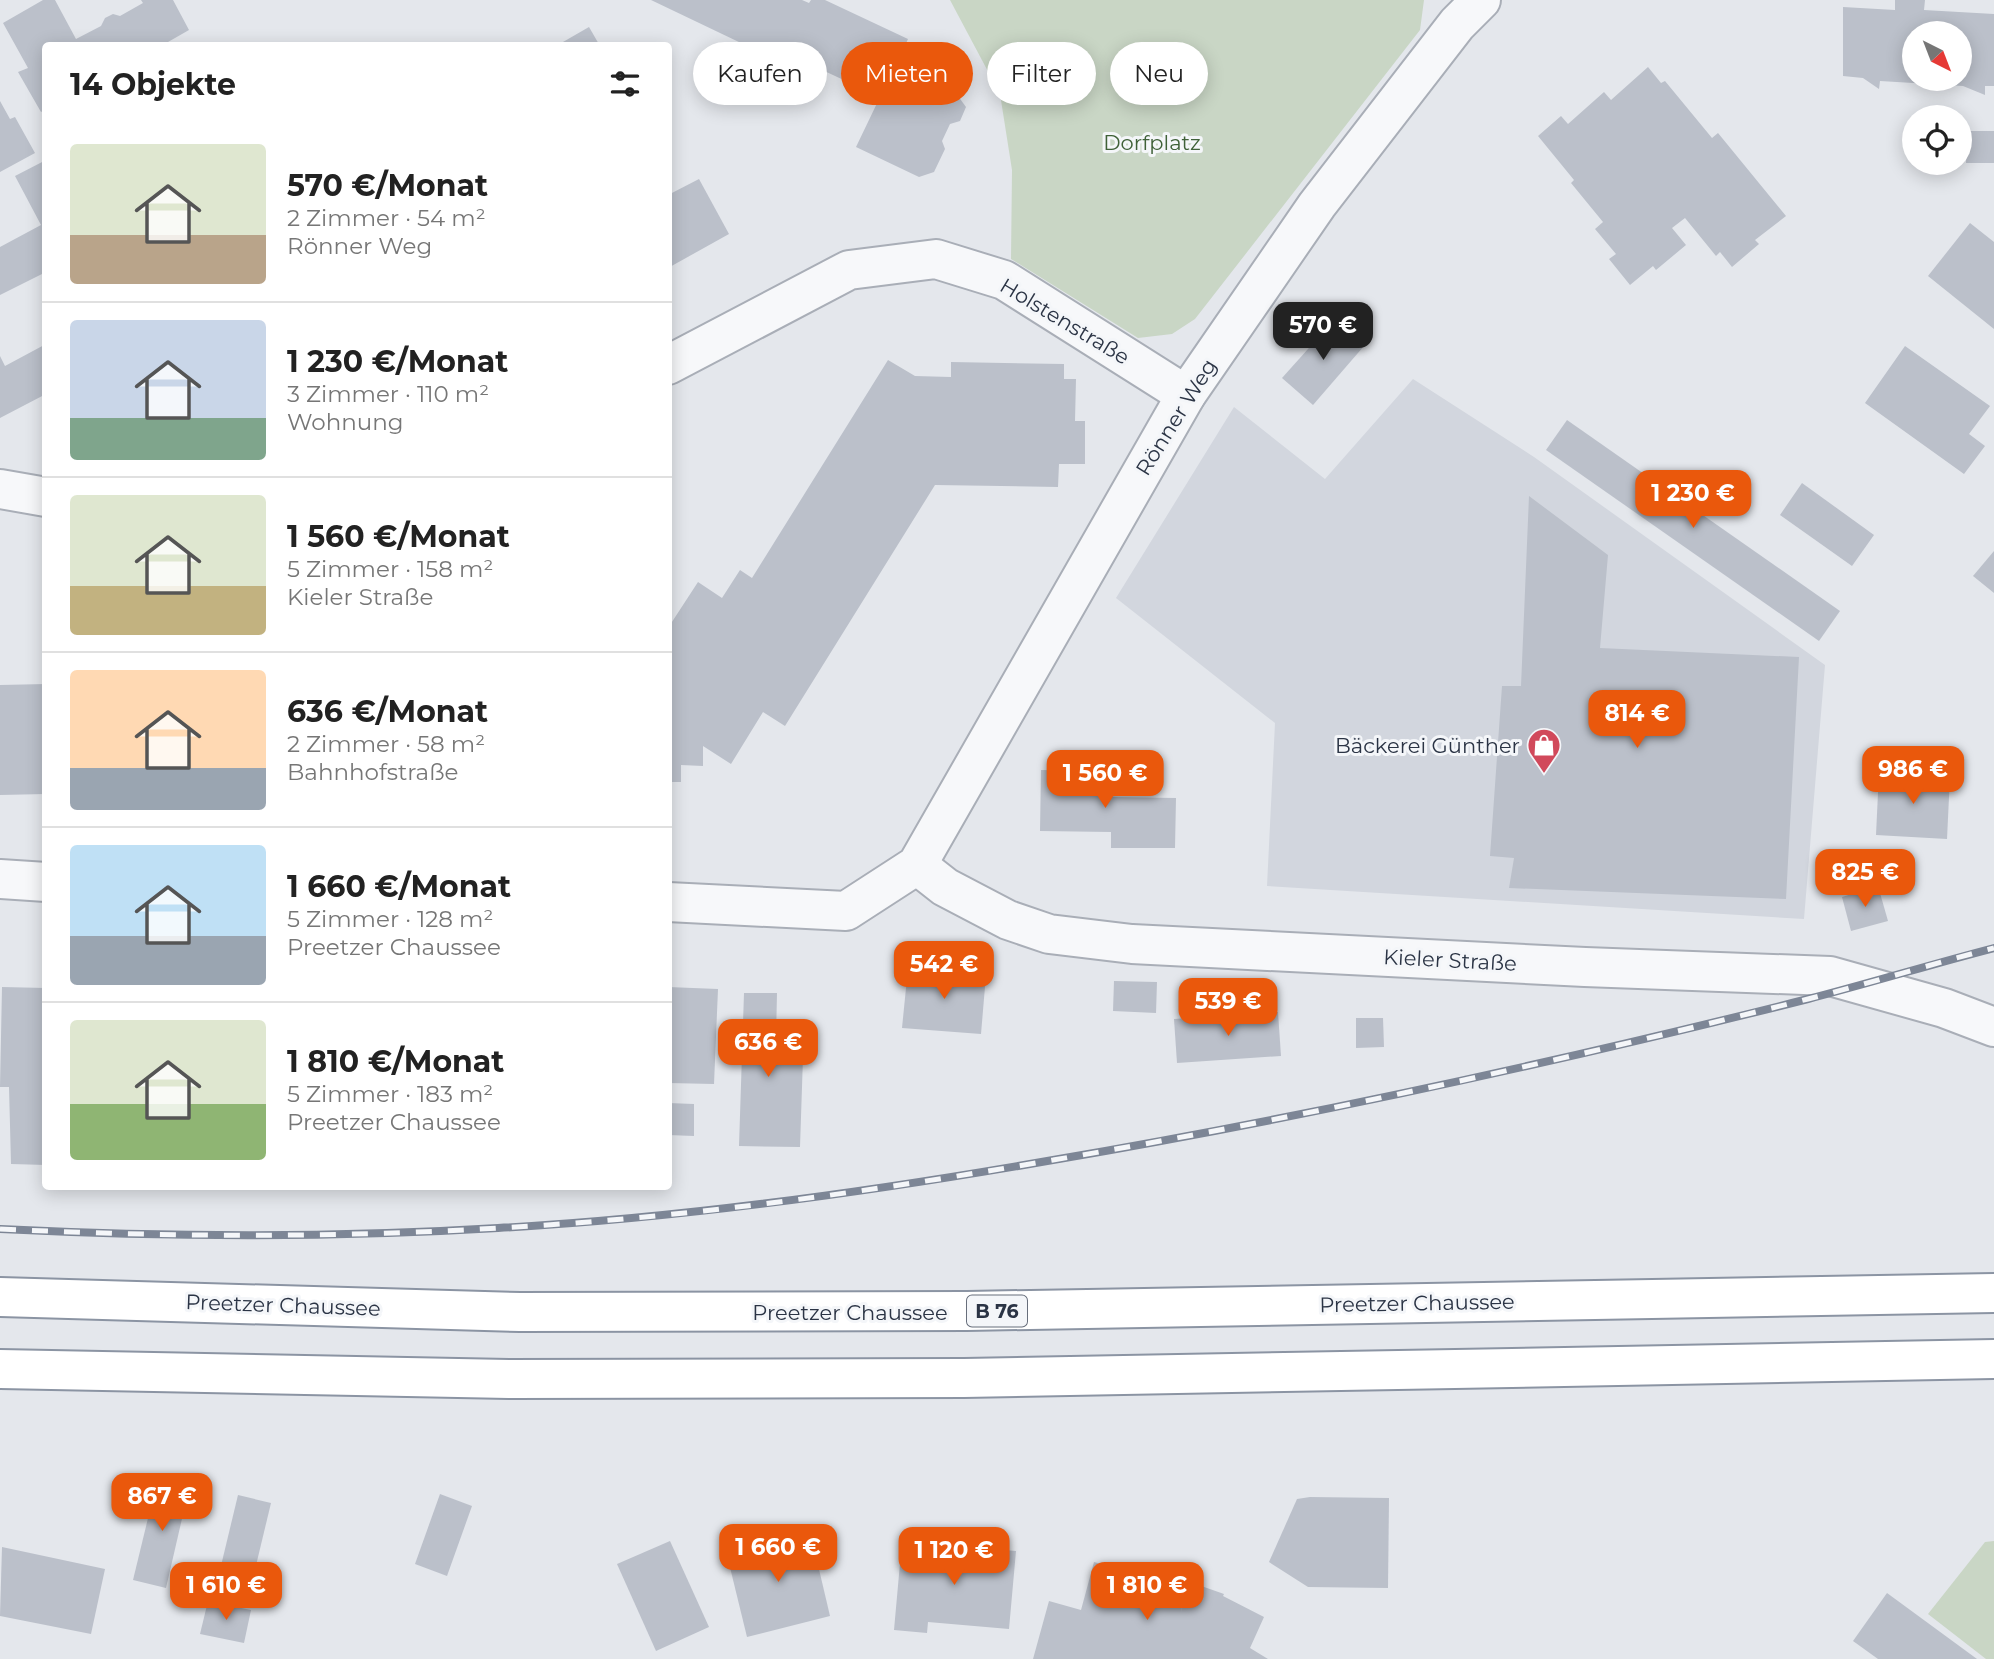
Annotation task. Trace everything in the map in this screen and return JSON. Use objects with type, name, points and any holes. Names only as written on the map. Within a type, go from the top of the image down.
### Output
[{"type":"highway","name":"Preetzer Chaussee","points":[[0,1297],[520,1312],[939,1311],[1994,1293]]},
{"type":"highway","points":[[0,1369],[509,1379],[936,1378],[1994,1359]]},
{"type":"street","name":"Rönner Weg","points":[[917,865],[1186,395],[1317,205],[1457,24],[1482,0]]},
{"type":"street","name":"Holstenstraße","points":[[672,363],[849,270],[936,260],[1003,280],[1186,395]]},
{"type":"street","points":[[0,489],[42,496]]},
{"type":"street","points":[[672,902],[846,911],[917,865]]},
{"type":"street","name":"Kieler Straße","points":[[917,865],[945,887],[1008,920],[1049,934],[1132,944],[1585,967],[1830,976],[1944,1008],[1994,1027]]},
{"type":"shaded area","points":[[1413,379],[1534,457],[1825,665],[1804,919],[1267,886],[1275,723],[1116,598],[1234,407],[1325,479]]},
{"type":"green space","name":"Dorfplatz","points":[[950,0],[1424,0],[1420,30],[1195,319],[1172,334],[1138,338],[1011,259],[1012,170],[1002,105],[1096,105],[1096,42],[987,42],[987,70]]},
{"type":"green space","points":[[1994,1541],[1994,1659],[1986,1659],[1928,1614],[1985,1542]]},
{"type":"building","points":[[43,0],[55,0],[76,39],[101,26],[105,18],[113,14],[120,16],[143,3],[141,0],[173,0],[189,30],[168,42],[42,42],[41,112],[18,72],[28,68],[3,23]]},
{"type":"building","points":[[651,0],[802,0],[809,3],[811,0],[825,0],[908,39],[907,42],[841,42],[841,79],[827,72],[827,42],[739,42]]},
{"type":"building","points":[[1895,0],[1925,0],[1924,10],[1994,14],[1994,86],[1985,86],[1985,95],[1972,90],[1972,21],[1902,21],[1902,82],[1880,81],[1879,89],[1863,78],[1843,76],[1843,7],[1895,10]]},
{"type":"building","points":[[589,27],[598,42],[563,42]]},
{"type":"building","points":[[1648,67],[1661,83],[1665,81],[1712,138],[1718,133],[1786,216],[1755,240],[1759,244],[1732,267],[1720,252],[1716,256],[1685,218],[1672,228],[1686,245],[1656,270],[1653,266],[1630,285],[1609,259],[1616,254],[1595,229],[1603,222],[1571,183],[1574,180],[1538,136],[1561,116],[1568,124],[1604,92],[1611,100]]},
{"type":"building","points":[[0,101],[10,119],[15,117],[35,153],[0,172]]},
{"type":"building","points":[[876,105],[966,107],[960,121],[950,124],[942,141],[945,149],[934,172],[919,177],[856,147]]},
{"type":"building","points":[[1972,131],[1994,131],[1994,163],[1972,163]]},
{"type":"building","points":[[42,162],[42,274],[0,295],[0,247],[41,225],[15,176]]},
{"type":"building","points":[[699,179],[729,234],[672,266],[672,193]]},
{"type":"building","points":[[1970,223],[1994,242],[1994,329],[1928,276]]},
{"type":"building","points":[[1334,320],[1364,346],[1313,405],[1282,378]]},
{"type":"building","points":[[42,346],[42,396],[0,418],[0,356],[5,366]]},
{"type":"building","points":[[1905,346],[1990,406],[1969,434],[1985,446],[1964,474],[1865,403]]},
{"type":"building","points":[[888,360],[915,376],[951,377],[951,362],[1064,364],[1064,379],[1076,379],[1075,421],[1085,421],[1085,464],[1059,464],[1058,487],[935,485],[785,726],[763,712],[731,764],[703,746],[703,766],[681,765],[681,782],[672,782],[672,622],[698,582],[722,598],[740,570],[752,578]]},
{"type":"building","points":[[1567,420],[1840,611],[1819,641],[1546,450]]},
{"type":"building","points":[[1802,483],[1874,535],[1852,566],[1780,515]]},
{"type":"building","points":[[1529,496],[1608,555],[1600,648],[1799,657],[1786,899],[1509,888],[1514,858],[1490,856],[1502,686],[1521,686]]},
{"type":"building","points":[[1994,551],[1994,593],[1973,576]]},
{"type":"building","points":[[42,684],[42,794],[0,795],[0,685]]},
{"type":"building","points":[[1041,770],[1112,771],[1112,797],[1176,798],[1175,848],[1111,848],[1111,832],[1040,831]]},
{"type":"building","points":[[1879,772],[1950,776],[1947,839],[1876,835]]},
{"type":"building","points":[[1878,886],[1888,921],[1851,931],[1842,897]]},
{"type":"building","points":[[908,968],[986,975],[981,1034],[902,1028]]},
{"type":"building","points":[[1114,981],[1157,982],[1156,1013],[1113,1011]]},
{"type":"building","points":[[2,987],[42,988],[42,1165],[11,1164],[9,1087],[0,1087]]},
{"type":"building","points":[[672,987],[718,989],[714,1084],[672,1083]]},
{"type":"building","points":[[744,993],[777,993],[776,1040],[803,1057],[800,1147],[739,1146]]},
{"type":"building","points":[[1278,1012],[1281,1056],[1177,1063],[1174,1019]]},
{"type":"building","points":[[1356,1018],[1383,1018],[1384,1047],[1356,1048]]},
{"type":"building","points":[[672,1103],[694,1104],[694,1136],[672,1135]]},
{"type":"building","points":[[158,1477],[190,1484],[166,1588],[133,1580]]},
{"type":"building","points":[[440,1494],[472,1506],[447,1576],[415,1564]]},
{"type":"building","points":[[238,1495],[271,1503],[246,1607],[213,1599]]},
{"type":"building","points":[[1389,1498],[1388,1588],[1308,1587],[1269,1562],[1297,1499]]},
{"type":"building","points":[[810,1531],[830,1616],[747,1637],[726,1551]]},
{"type":"building","points":[[670,1541],[709,1627],[656,1651],[617,1564]]},
{"type":"building","points":[[902,1541],[1016,1551],[1009,1629],[928,1622],[927,1633],[894,1630]]},
{"type":"building","points":[[2,1547],[105,1569],[91,1634],[0,1616]]},
{"type":"building","points":[[1094,1562],[1187,1587],[1181,1612],[1190,1582],[1224,1594],[1223,1596],[1264,1617],[1250,1648],[1268,1659],[1033,1659],[1049,1601],[1081,1610]]},
{"type":"building","points":[[1887,1593],[1977,1659],[1878,1659],[1853,1641]]},
{"type":"building","points":[[208,1601],[251,1610],[244,1643],[200,1634]]},
{"type":"railway","points":[[0,1229],[125,1234],[374,1234],[568,1224],[707,1211],[846,1193],[984,1172],[1243,1126],[1432,1087],[1714,1022],[1994,948]]},
{"type":"place","name":"Bäckerei Günther","points":[[1544,775]]}]
